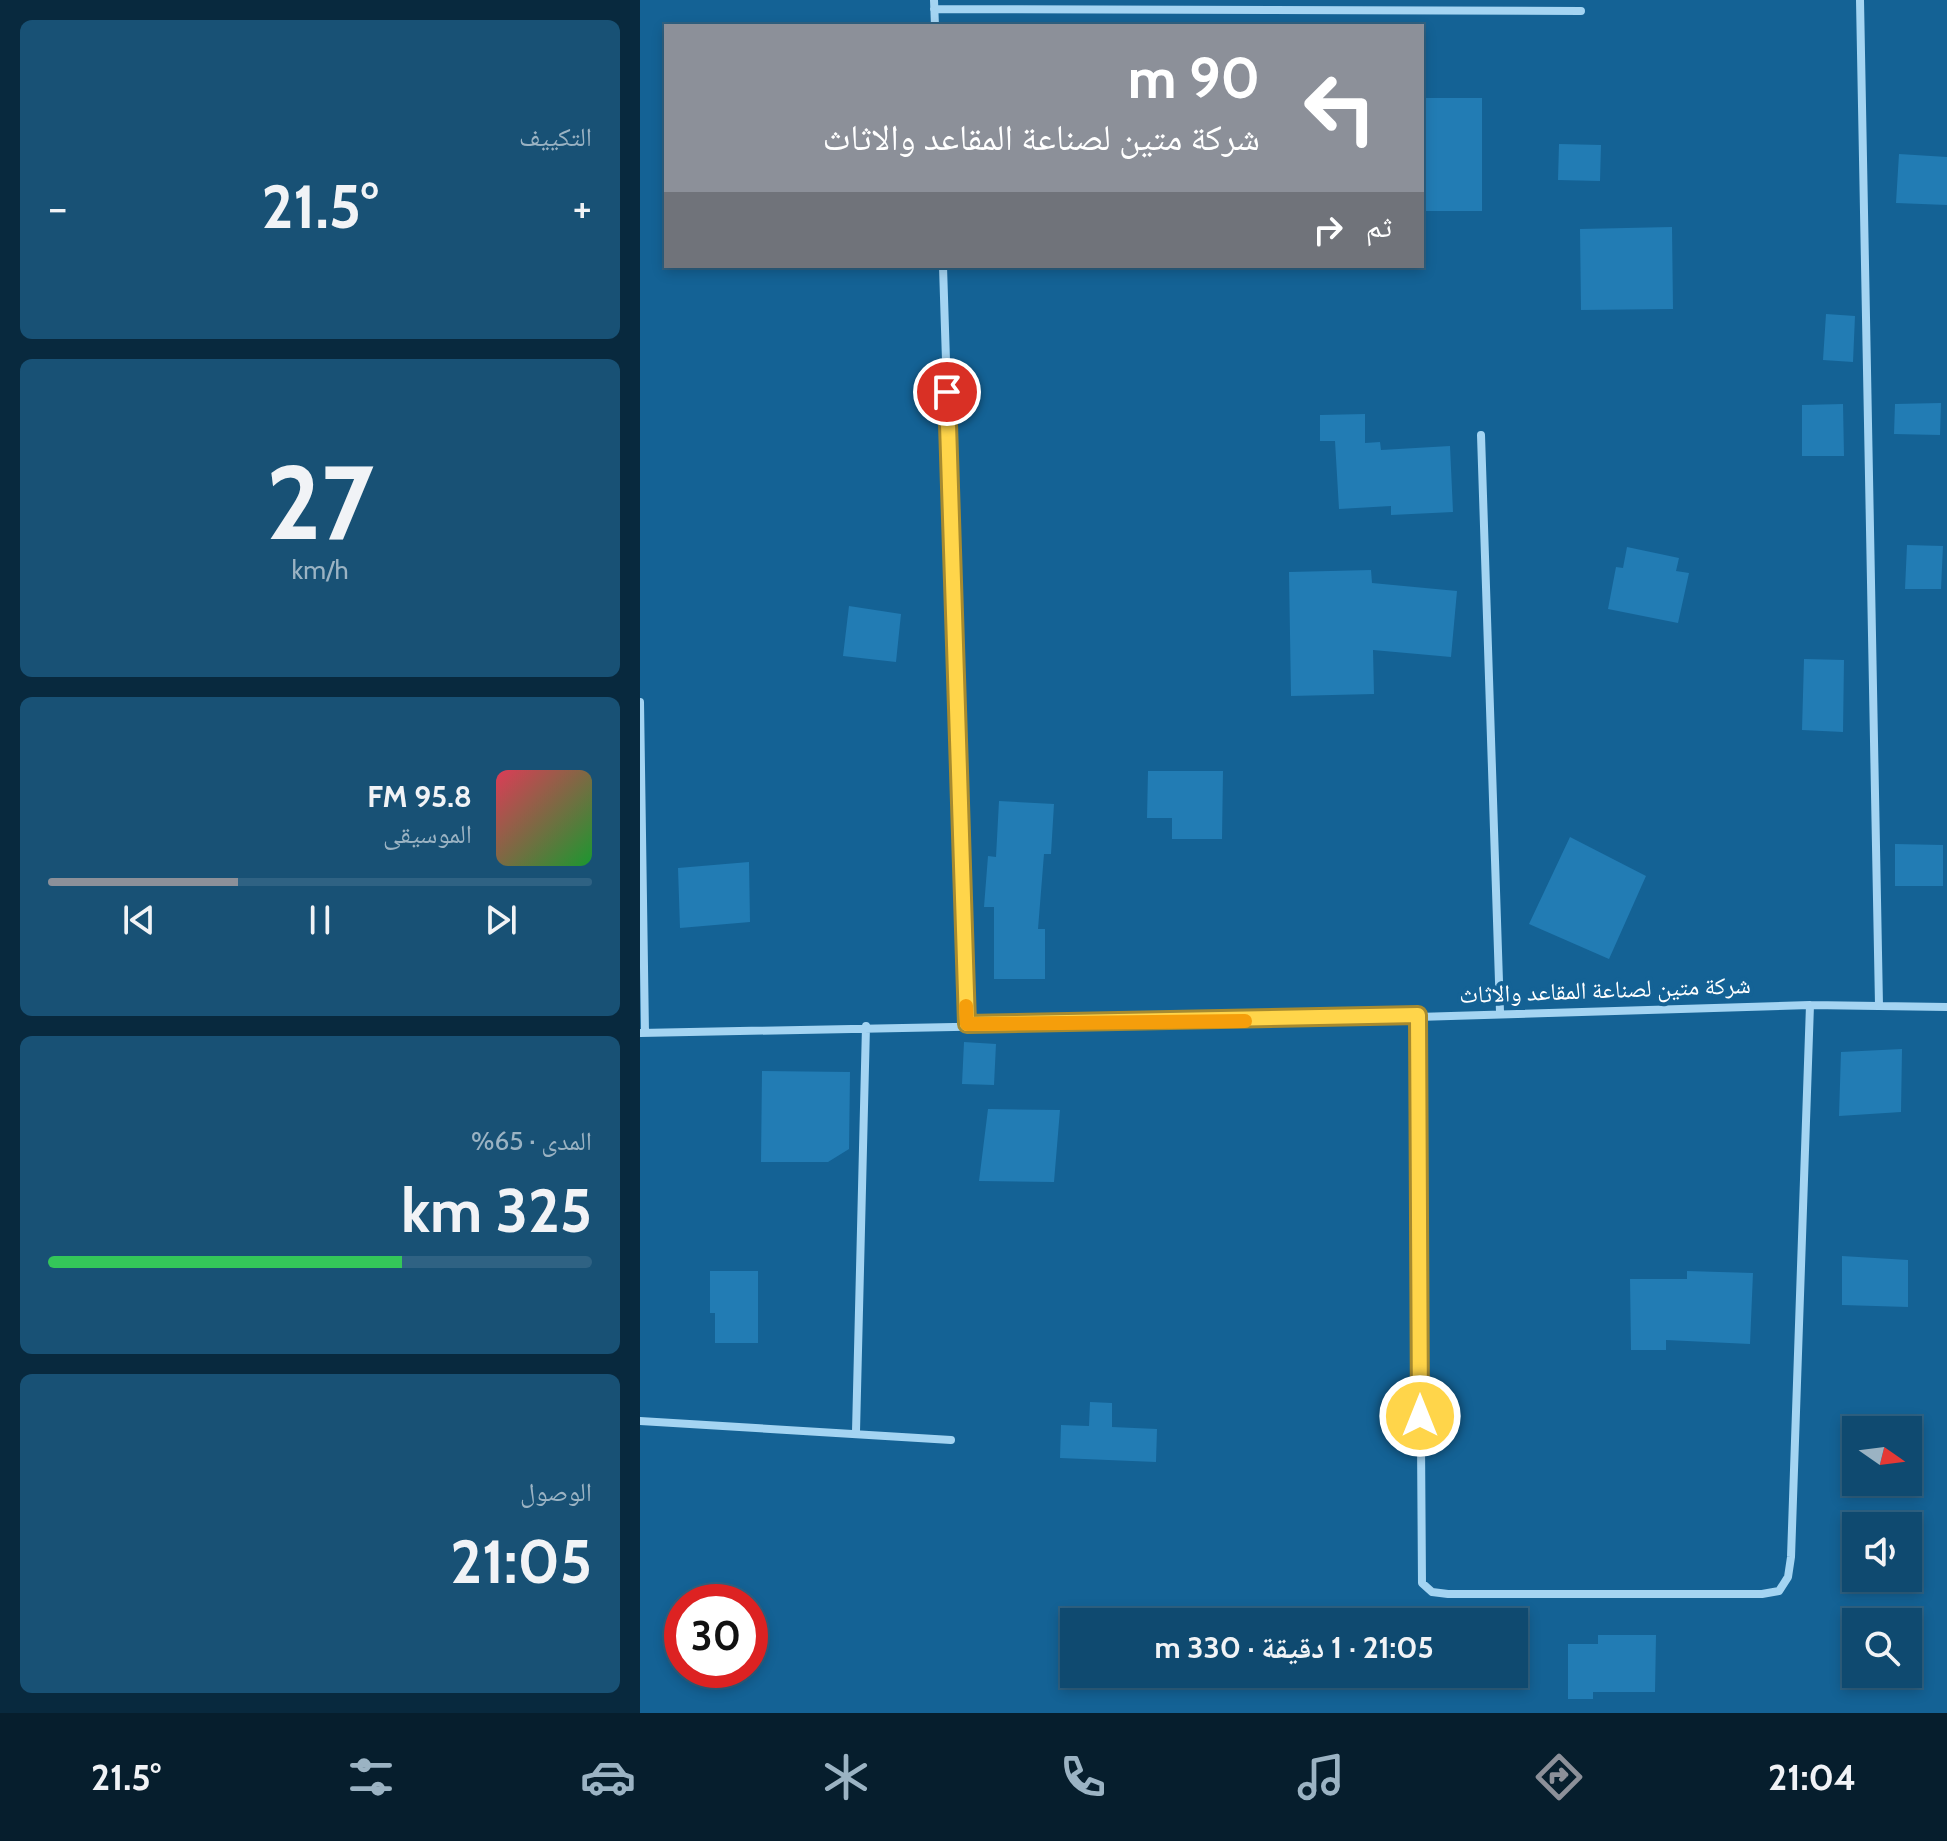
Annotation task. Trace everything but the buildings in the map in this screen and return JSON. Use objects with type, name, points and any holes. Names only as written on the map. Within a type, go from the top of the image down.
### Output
[{"type":"street","points":[[1860,0],[1879,1005]]},
{"type":"street","points":[[935,24],[934,4],[1581,11]]},
{"type":"street","points":[[943,268],[967,1024]]},
{"type":"street","points":[[1481,435],[1500,1012]]},
{"type":"street","points":[[640,702],[642,1033]]},
{"type":"street","points":[[1418,1015],[1422,1583],[1432,1592],[1448,1594],[1762,1594],[1779,1591],[1788,1577],[1791,1557],[1810,1005]]},
{"type":"street","name":"شركة متين لصناعة المقاعد والاثاث","points":[[642,1033],[1810,1005],[1947,1007]]},
{"type":"street","points":[[856,1432],[866,1026]]},
{"type":"street","points":[[640,1421],[951,1440]]},
{"type":"slow traffic","points":[[966,1006],[967,1024],[1245,1021]]},
{"type":"route","points":[[947,392],[967,1024],[1317,1020],[1418,1015],[1420,1416]]}]
